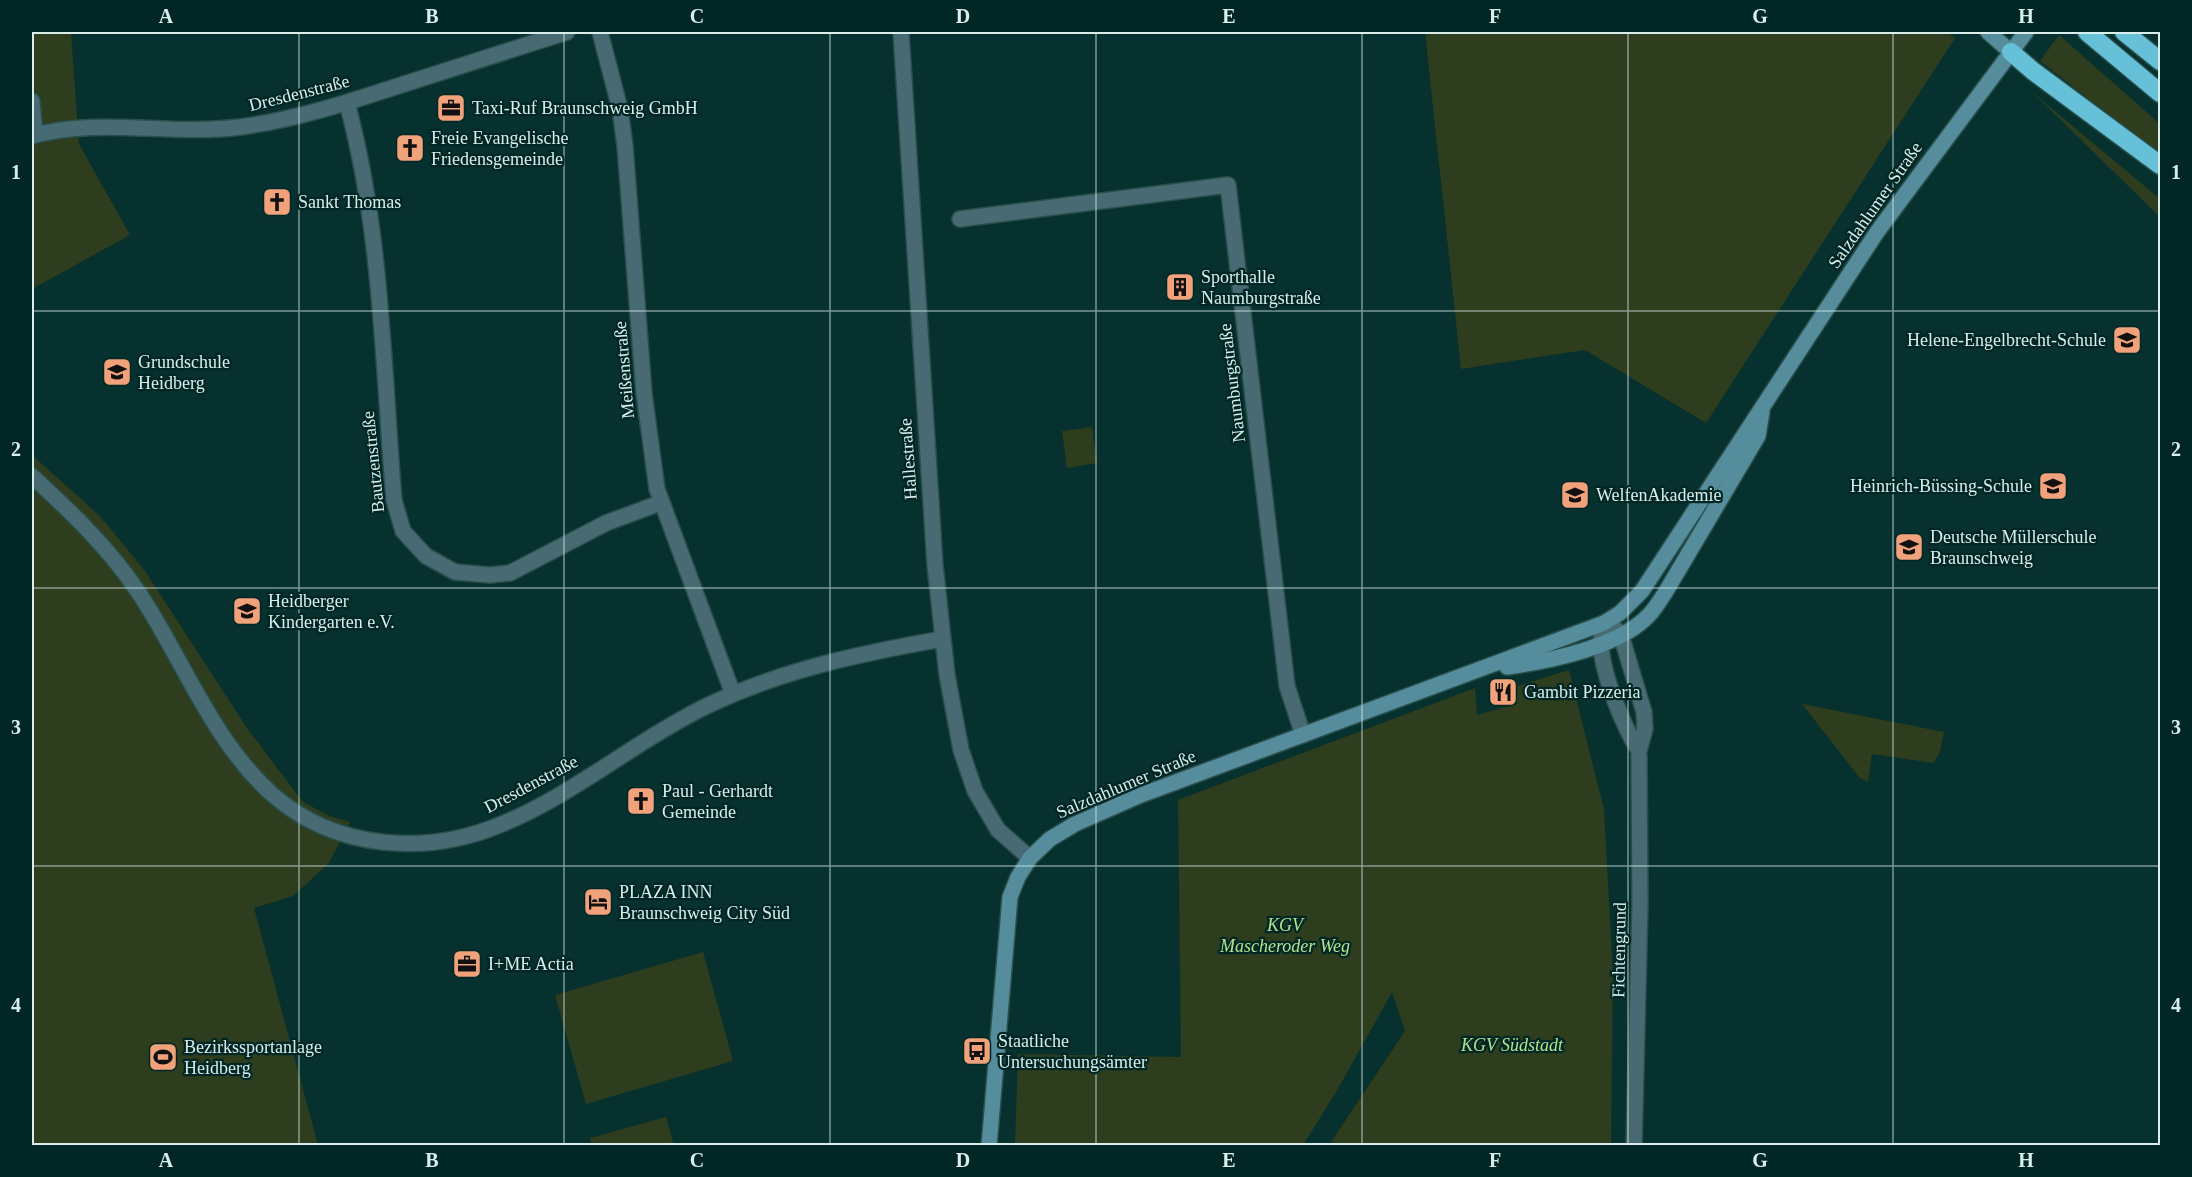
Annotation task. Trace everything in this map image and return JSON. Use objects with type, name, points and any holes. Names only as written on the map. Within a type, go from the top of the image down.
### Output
[{"type":"highway","points":[[2087,32],[2160,93]]},
{"type":"highway","points":[[2124,32],[2160,61]]},
{"type":"highway","points":[[2019,41],[2033,71],[2160,165]]},
{"type":"main road","points":[[1988,32],[2019,41]]},
{"type":"main road","name":"Salzdahlumer Straße","points":[[989,1146],[1010,897],[1018,877],[1030,858],[1050,839],[1075,824],[1141,795],[1485,669],[1604,623],[1620,613],[1642,591],[1877,232],[2019,41]]},
{"type":"main road","name":"Salzdahlumer Straße","points":[[1485,669],[1530,664],[1600,644],[1621,635],[1649,615],[1665,593],[1758,436],[1763,406]]},
{"type":"street","name":"Dresdenstraße","points":[[33,135],[76,129],[176,130],[238,127],[305,115],[567,32]]},
{"type":"street","name":"Meißenstraße","points":[[600,32],[618,98],[626,146],[644,393],[660,503],[732,694]]},
{"type":"street","name":"Hallestraße","points":[[901,32],[942,639],[961,750],[975,791],[998,830],[1030,858]]},
{"type":"street","points":[[32,101],[33,135]]},
{"type":"street","name":"Bautzenstraße","points":[[347,103],[358,144],[371,218],[394,500],[403,531],[426,556],[456,572],[490,575],[510,573],[606,523],[660,503]]},
{"type":"street","name":"Naumburgstraße","points":[[960,219],[1228,185],[1287,686],[1303,735]]},
{"type":"street","name":"Dresdenstraße","points":[[32,476],[71,511],[112,557],[139,593],[222,734],[260,782],[274,796],[306,819],[354,838],[392,844],[427,842],[475,834],[534,809],[644,741],[732,694],[780,675],[826,662],[942,639]]},
{"type":"street","points":[[1604,623],[1614,627],[1621,635],[1644,712],[1645,729],[1639,751],[1622,717],[1600,644],[1604,623]]},
{"type":"street","name":"Fichtengrund","points":[[1634,1146],[1640,905],[1639,756]]},
{"type":"green space","points":[[32,32],[71,32],[79,144],[130,235],[32,289]]},
{"type":"green space","points":[[1425,32],[1947,32],[1955,38],[1706,423],[1585,350],[1461,369]]},
{"type":"green space","points":[[2059,35],[2160,124],[2160,154],[2040,61]]},
{"type":"green space","points":[[2032,92],[2160,199],[2160,217]]},
{"type":"green space","points":[[1092,427],[1097,463],[1067,468],[1062,431]]},
{"type":"green space","points":[[32,455],[100,516],[145,571],[247,728],[302,801],[329,816],[350,822],[329,863],[293,896],[254,908],[318,1145],[32,1145]]},
{"type":"green space","points":[[1569,670],[1604,809],[1613,975],[1611,1145],[1329,1145],[1405,1031],[1392,992],[1335,1094],[1303,1145],[1015,1145],[1018,1054],[1181,1057],[1178,800],[1475,688],[1477,715],[1517,704],[1514,687]]},
{"type":"green space","points":[[1802,704],[1944,732],[1940,752],[1933,763],[1872,754],[1868,782],[1859,777]]},
{"type":"green space","points":[[703,952],[733,1061],[586,1104],[555,995]]},
{"type":"green space","points":[[666,1117],[674,1145],[592,1145],[590,1138]]},
{"type":"place","name":"Taxi-Ruf Braunschweig GmbH","points":[[451,108]]},
{"type":"place","name":"Freie Evangelische Friedensgemeinde","points":[[410,148]]},
{"type":"place","name":"Sankt Thomas","points":[[277,202]]},
{"type":"place","name":"Sporthalle Naumburgstraße","points":[[1180,287]]},
{"type":"place","name":"Helene-Engelbrecht-Schule","points":[[2127,340]]},
{"type":"place","name":"Grundschule Heidberg","points":[[117,372]]},
{"type":"place","name":"Heinrich-Büssing-Schule","points":[[2053,486]]},
{"type":"place","name":"WelfenAkademie","points":[[1575,495]]},
{"type":"place","name":"Deutsche Müllerschule Braunschweig","points":[[1909,547]]},
{"type":"place","name":"Heidberger Kindergarten e.V.","points":[[247,611]]},
{"type":"place","name":"Gambit Pizzeria","points":[[1503,692]]},
{"type":"place","name":"Paul - Gerhardt Gemeinde","points":[[641,801]]},
{"type":"place","name":"PLAZA INN Braunschweig City Süd","points":[[598,902]]},
{"type":"place","name":"I+ME Actia","points":[[467,964]]},
{"type":"place","name":"Staatliche Untersuchungsämter","points":[[977,1051]]},
{"type":"place","name":"Bezirkssportanlage Heidberg","points":[[163,1057]]},
{"type":"park label","name":"KGV Mascheroder Weg","points":[[1285,935]]},
{"type":"park label","name":"KGV Südstadt","points":[[1512,1045]]}]
